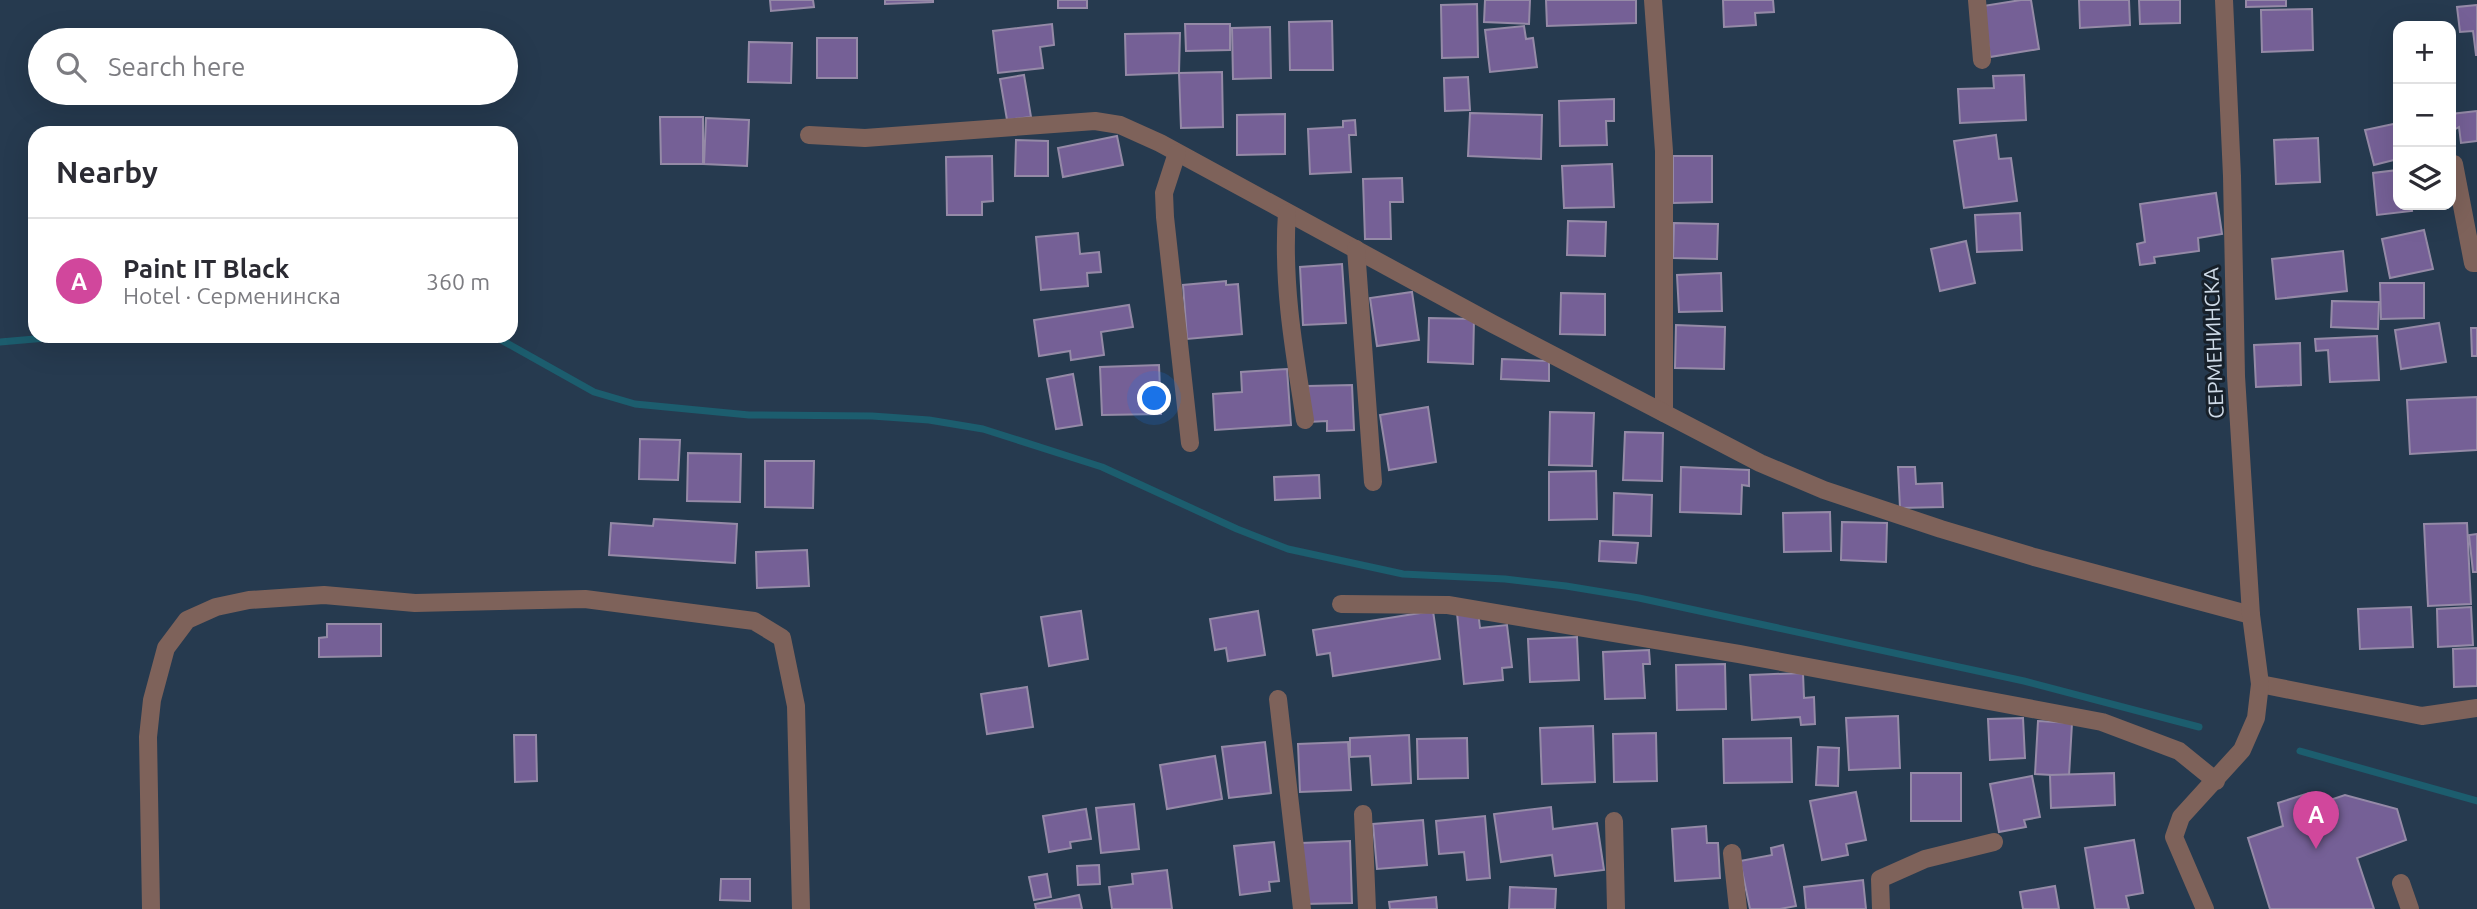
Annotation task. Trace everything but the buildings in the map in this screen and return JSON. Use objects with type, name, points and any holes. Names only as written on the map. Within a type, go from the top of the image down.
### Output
[{"type":"street","points":[[1653,0],[1664,151],[1664,413]]},
{"type":"street","points":[[1978,0],[1982,60]]},
{"type":"street","name":"СЕРМЕНИНСКА","points":[[2204,909],[2174,837],[2181,817],[2242,750],[2256,718],[2260,684],[2251,615],[2236,376],[2232,176],[2224,0]]},
{"type":"street","points":[[809,135],[865,138],[1095,121],[1120,125],[1160,143],[1493,324],[1760,463],[1824,490],[2021,553],[2251,615]]},
{"type":"street","points":[[1177,153],[1164,193],[1165,217],[1190,443]]},
{"type":"street","points":[[2456,174],[2473,263],[2477,263]]},
{"type":"street","points":[[1287,213],[1284,247],[1287,299],[1305,420]]},
{"type":"street","points":[[1356,249],[1373,482]]},
{"type":"street","points":[[150,909],[148,737],[152,700],[166,648],[187,620],[216,607],[249,600],[324,595],[415,603],[585,599],[754,621],[782,638],[796,706],[800,909]]},
{"type":"street","points":[[1341,604],[1448,605],[1739,654],[2102,722],[2179,751],[2216,781]]},
{"type":"street","points":[[2260,684],[2422,716],[2477,708]]},
{"type":"street","points":[[1278,699],[1302,909]]},
{"type":"street","points":[[1363,814],[1367,909]]},
{"type":"street","points":[[1614,821],[1616,909]]},
{"type":"street","points":[[1881,909],[1880,879],[1925,859],[1994,842]]},
{"type":"street","points":[[1732,853],[1738,909]]},
{"type":"street","points":[[2401,883],[2410,909]]},
{"type":"waterway","points":[[0,342],[28,340]]},
{"type":"waterway","points":[[506,343],[594,392],[635,404],[749,415],[872,416],[929,420],[983,429],[1102,467],[1237,529],[1288,549],[1403,574],[1505,579],[1639,598],[2024,681],[2199,727]]},
{"type":"waterway","points":[[2300,751],[2477,801]]},
{"type":"place","name":"Paint IT Black","points":[[2316,849]]}]
